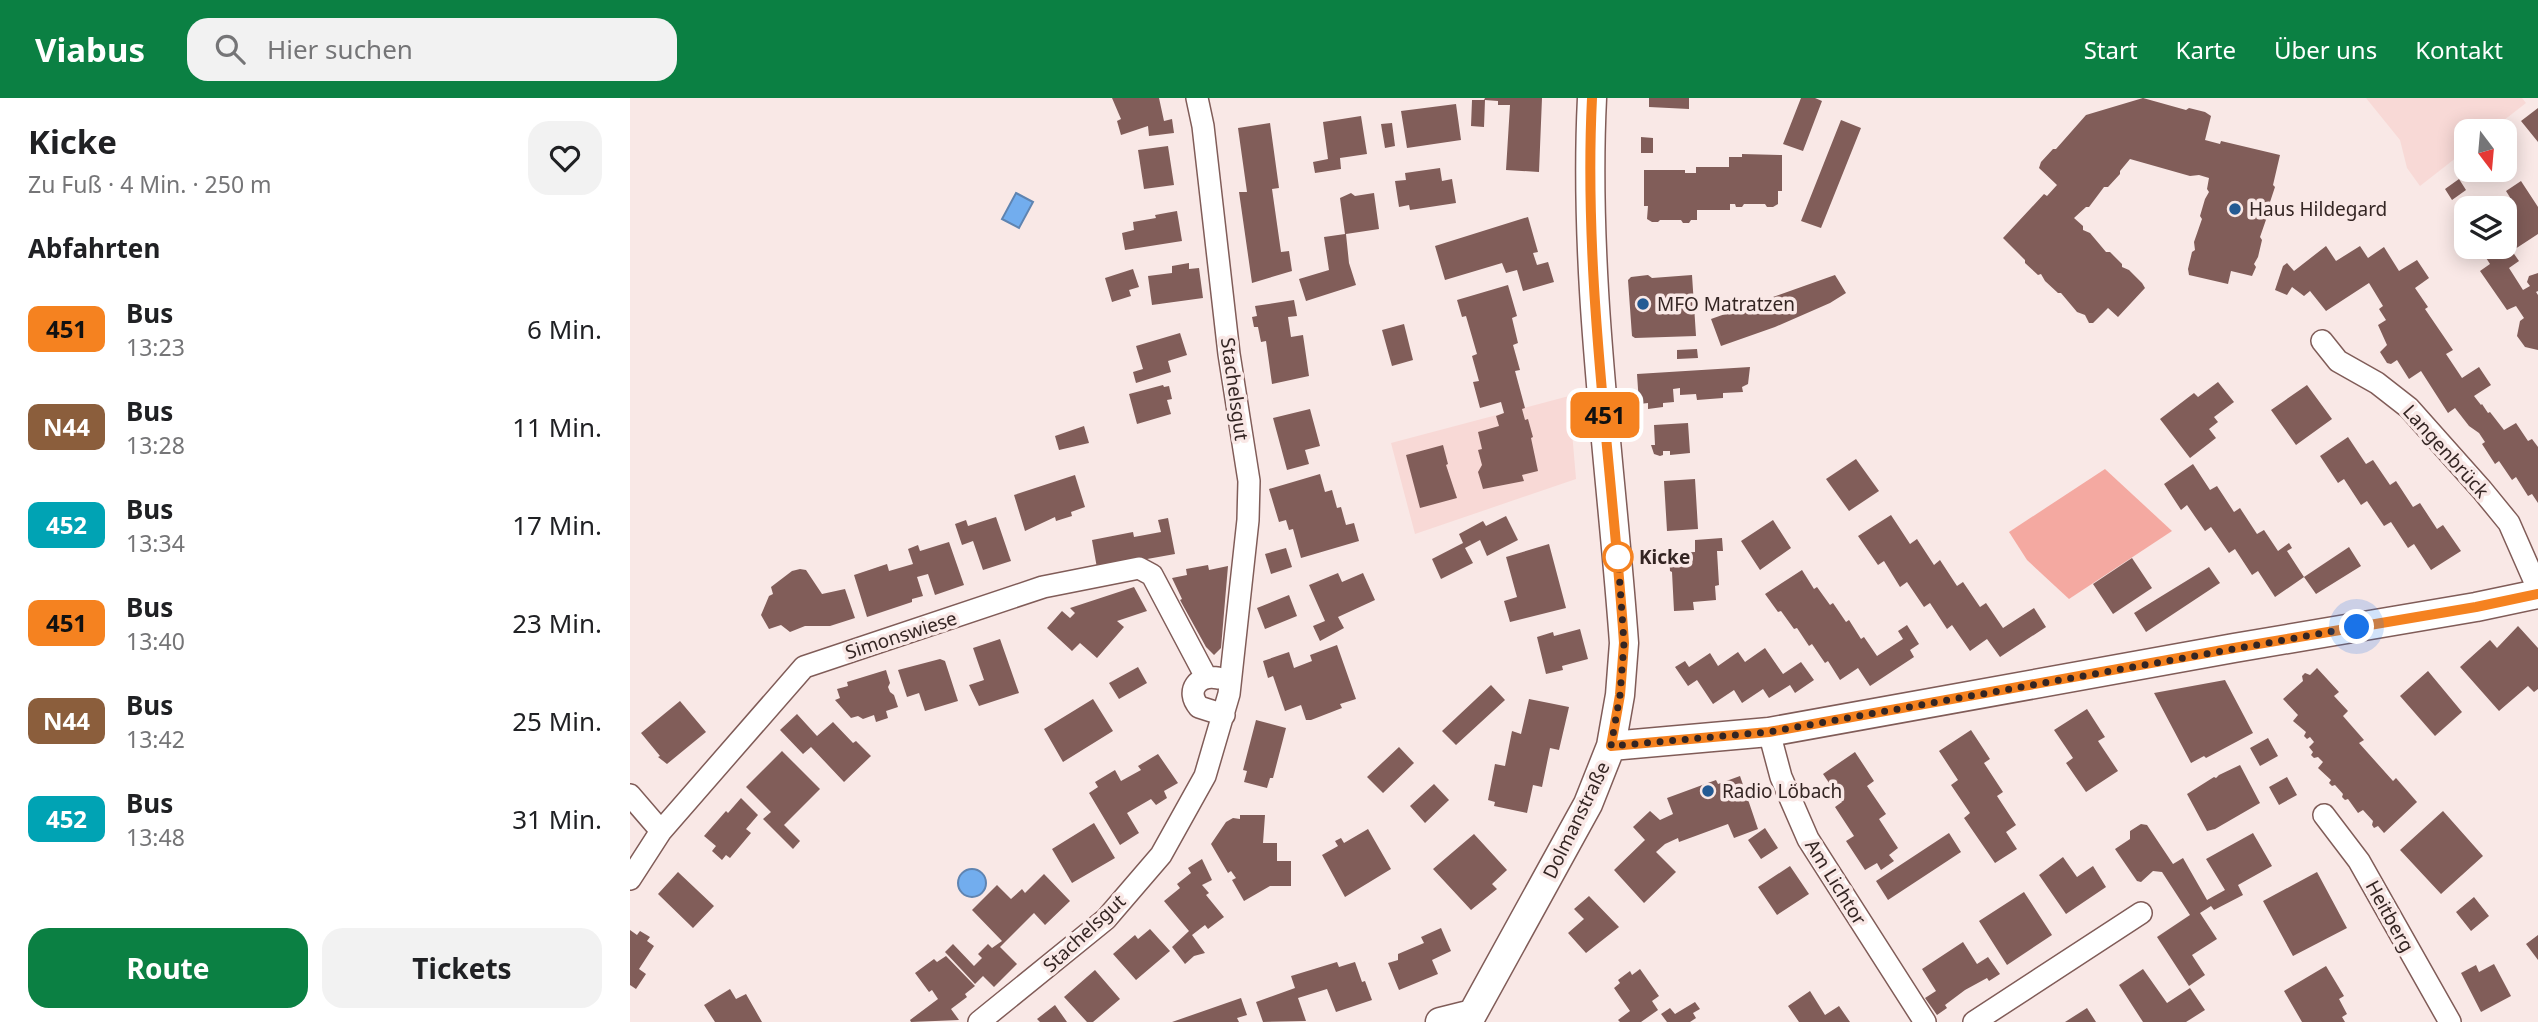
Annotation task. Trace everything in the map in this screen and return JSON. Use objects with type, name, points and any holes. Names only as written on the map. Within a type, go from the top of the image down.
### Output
[{"type":"street","name":"Stachelsgut","points":[[979,1022],[1106,919],[1161,855],[1205,776],[1224,715],[1248,520],[1249,481],[1229,354],[1203,125],[1197,98]]},
{"type":"street","name":"Dolmanstraße","points":[[1475,1019],[1588,804],[1611,746],[1620,695],[1624,643],[1591,257],[1589,167],[1592,98]]},
{"type":"street","name":"Langenbrück","points":[[2322,341],[2338,361],[2377,383],[2409,408],[2482,490],[2509,523],[2538,591]]},
{"type":"street","name":"Simonswiese","points":[[630,879],[660,831],[804,667],[1043,587],[1139,568],[1152,575],[1206,677]]},
{"type":"street","points":[[1611,746],[1769,732],[2476,607],[2538,591]]},
{"type":"street","points":[[1224,715],[1205,710],[1194,702],[1193,689],[1206,677],[1230,681]]},
{"type":"street","name":"Am Lichtor","points":[[1769,732],[1781,777],[1808,839],[1925,1022]]},
{"type":"street","points":[[630,795],[660,831]]},
{"type":"street","name":"Heitberg","points":[[2323,815],[2359,861],[2450,1022]]},
{"type":"street","points":[[1974,1022],[2141,912]]},
{"type":"street","points":[[1440,1022],[1475,1019]]},
{"type":"shaded area","points":[[2366,98],[2522,98],[2526,103],[2505,119],[2454,119],[2454,159],[2420,186],[2407,168],[2400,140]]},
{"type":"shaded area","points":[[1569,396],[1576,479],[1415,534],[1391,443]]},
{"type":"shaded area","points":[[2105,469],[2172,531],[2069,599],[2027,560],[2009,532]]},
{"type":"water","points":[[1016,193],[1033,202],[1019,228],[1002,219]]},
{"type":"water","points":[[972,869],[982,873],[986,883],[982,893],[972,897],[962,893],[958,883],[962,873]]},
{"type":"building","points":[[1112,98],[1159,98],[1164,121],[1172,119],[1174,133],[1149,136],[1148,126],[1121,135],[1117,121],[1121,119]]},
{"type":"building","points":[[1542,98],[1539,172],[1506,170],[1510,105],[1498,105],[1498,101],[1485,100],[1484,127],[1471,126],[1472,100]]},
{"type":"building","points":[[1649,98],[1689,98],[1689,109],[1649,107]]},
{"type":"building","points":[[1801,98],[1822,101],[1803,151],[1783,144]]},
{"type":"building","name":"Haus Hildegard","points":[[2143,98],[2186,110],[2189,108],[2205,112],[2211,116],[2205,140],[2220,144],[2221,141],[2280,155],[2273,185],[2275,187],[2254,264],[2256,267],[2252,276],[2231,271],[2228,284],[2189,275],[2192,252],[2195,250],[2194,242],[2202,219],[2200,216],[2209,192],[2209,178],[2190,176],[2130,159],[2108,187],[2104,187],[2089,207],[2074,218],[2083,226],[2083,230],[2090,233],[2106,252],[2110,252],[2145,288],[2118,317],[2108,308],[2093,323],[2089,323],[2085,315],[2077,312],[2041,274],[2038,275],[2025,263],[2003,238],[2044,194],[2047,196],[2057,185],[2039,168],[2041,162],[2086,115]]},
{"type":"building","points":[[1456,104],[1461,140],[1407,148],[1401,111]]},
{"type":"building","points":[[2538,108],[2538,142],[2521,121]]},
{"type":"building","points":[[1361,116],[1367,154],[1340,158],[1341,169],[1315,173],[1313,162],[1328,159],[1323,122]]},
{"type":"building","points":[[1841,120],[1861,128],[1821,228],[1801,221]]},
{"type":"building","points":[[1270,123],[1279,188],[1272,189],[1281,252],[1289,251],[1292,271],[1252,283],[1239,192],[1247,192],[1238,128]]},
{"type":"building","points":[[1392,123],[1395,146],[1385,148],[1381,124]]},
{"type":"building","points":[[1641,137],[1653,138],[1653,153],[1641,153]]},
{"type":"building","points":[[1168,146],[1174,185],[1144,189],[1138,150]]},
{"type":"building","points":[[1742,154],[1782,155],[1782,191],[1778,191],[1778,204],[1773,207],[1767,207],[1765,204],[1744,204],[1742,207],[1736,207],[1735,204],[1730,204],[1730,210],[1697,210],[1697,220],[1691,220],[1689,223],[1683,223],[1681,220],[1652,222],[1647,219],[1648,206],[1644,206],[1644,170],[1685,170],[1685,173],[1696,173],[1696,167],[1729,167],[1729,157],[1742,157]]},
{"type":"building","points":[[1440,168],[1442,181],[1452,179],[1456,203],[1410,210],[1409,205],[1399,207],[1395,181],[1406,180],[1405,173]]},
{"type":"building","points":[[2521,181],[2538,207],[2538,234],[2517,248],[2517,196],[2509,196],[2506,191]]},
{"type":"building","points":[[2455,182],[2461,182],[2466,190],[2452,200],[2445,189]]},
{"type":"building","points":[[1351,193],[1355,196],[1374,193],[1379,229],[1346,234],[1349,263],[1356,285],[1306,301],[1299,279],[1329,270],[1324,237],[1345,234],[1340,198]]},
{"type":"building","points":[[1177,211],[1182,241],[1125,250],[1122,233],[1134,230],[1133,222]]},
{"type":"building","points":[[1528,217],[1538,252],[1533,253],[1537,265],[1548,262],[1554,282],[1523,291],[1517,270],[1506,273],[1502,263],[1445,280],[1435,246]]},
{"type":"building","points":[[2326,246],[2336,261],[2360,246],[2368,258],[2384,247],[2399,271],[2417,260],[2429,278],[2415,288],[2428,307],[2425,309],[2453,350],[2446,354],[2462,378],[2479,367],[2491,385],[2474,396],[2504,430],[2516,423],[2528,441],[2532,439],[2538,447],[2538,503],[2532,494],[2528,496],[2516,477],[2512,480],[2499,461],[2495,464],[2482,444],[2485,442],[2479,433],[2469,426],[2455,408],[2448,413],[2421,371],[2409,379],[2397,360],[2391,364],[2387,363],[2380,352],[2387,345],[2378,325],[2386,320],[2379,309],[2383,306],[2369,283],[2326,311],[2310,291],[2304,296],[2292,287],[2287,295],[2275,290],[2283,266],[2287,263],[2294,271]]},
{"type":"building","points":[[2517,258],[2519,261],[2509,268],[2523,290],[2530,286],[2527,282],[2529,276],[2538,273],[2538,350],[2525,347],[2517,336],[2520,321],[2524,318],[2516,306],[2507,310],[2480,271],[2490,264],[2487,259]]},
{"type":"building","points":[[1189,263],[1189,269],[1199,268],[1203,298],[1152,305],[1148,276],[1172,273],[1172,266]]},
{"type":"building","points":[[1133,269],[1139,287],[1129,290],[1131,296],[1112,302],[1105,278]]},
{"type":"building","points":[[1648,275],[1652,278],[1692,275],[1696,336],[1632,336],[1628,280],[1631,277]]},
{"type":"building","points":[[1835,275],[1846,293],[1830,303],[1775,327],[1721,346],[1711,319]]},
{"type":"building","points":[[1508,285],[1517,316],[1512,318],[1518,343],[1513,345],[1520,370],[1515,371],[1525,408],[1522,409],[1525,420],[1528,419],[1533,437],[1531,438],[1538,471],[1522,475],[1524,481],[1483,489],[1478,472],[1482,465],[1478,450],[1482,449],[1478,432],[1499,426],[1496,416],[1504,413],[1501,402],[1480,408],[1473,382],[1479,381],[1472,356],[1477,354],[1466,316],[1462,317],[1457,300]]},
{"type":"building","points":[[1294,300],[1297,316],[1288,317],[1291,337],[1303,335],[1309,376],[1272,384],[1266,341],[1261,342],[1258,327],[1254,327],[1252,317],[1257,316],[1255,306]]},
{"type":"building","points":[[1404,324],[1413,360],[1392,366],[1382,330]]},
{"type":"building","points":[[1180,333],[1187,355],[1168,361],[1171,372],[1136,383],[1133,372],[1143,369],[1136,346]]},
{"type":"building","points":[[1697,349],[1698,358],[1677,359],[1677,350]]},
{"type":"building","points":[[1750,367],[1748,384],[1742,387],[1743,392],[1723,393],[1723,398],[1697,400],[1696,394],[1680,395],[1680,388],[1673,389],[1674,402],[1663,403],[1663,407],[1648,409],[1648,403],[1639,404],[1637,374]]},
{"type":"building","points":[[2218,382],[2234,402],[2214,417],[2218,422],[2209,429],[2216,438],[2190,458],[2160,419],[2194,393],[2198,397]]},
{"type":"building","points":[[1163,385],[1169,386],[1172,399],[1167,400],[1171,414],[1137,424],[1129,394]]},
{"type":"building","points":[[2307,385],[2332,419],[2296,445],[2271,410]]},
{"type":"building","points":[[1310,409],[1320,446],[1305,450],[1309,464],[1287,470],[1273,418]]},
{"type":"building","points":[[1688,423],[1690,453],[1670,455],[1670,451],[1663,451],[1660,456],[1654,454],[1651,445],[1655,445],[1654,425]]},
{"type":"building","points":[[1084,426],[1089,443],[1059,450],[1055,436]]},
{"type":"building","points":[[2348,437],[2366,464],[2373,460],[2390,485],[2396,481],[2413,507],[2420,503],[2437,529],[2443,525],[2461,551],[2431,570],[2414,544],[2408,548],[2391,522],[2384,526],[2367,501],[2361,505],[2344,479],[2338,483],[2320,456]]},
{"type":"building","points":[[1443,445],[1448,464],[1446,465],[1457,498],[1420,508],[1406,455]]},
{"type":"building","points":[[1856,459],[1879,491],[1849,511],[1826,479]]},
{"type":"building","points":[[2193,464],[2210,490],[2217,486],[2234,512],[2240,508],[2257,534],[2264,530],[2278,551],[2289,543],[2292,548],[2287,551],[2304,577],[2275,597],[2258,571],[2252,575],[2235,549],[2229,553],[2211,527],[2205,531],[2187,505],[2181,510],[2164,484]]},
{"type":"building","points":[[1320,474],[1325,492],[1332,490],[1337,508],[1341,507],[1346,525],[1354,523],[1359,541],[1301,558],[1293,529],[1289,530],[1286,520],[1279,522],[1269,489]]},
{"type":"building","points":[[1075,475],[1085,507],[1071,512],[1072,516],[1056,521],[1055,517],[1025,531],[1014,495]]},
{"type":"building","points":[[1695,479],[1698,529],[1667,531],[1664,481]]},
{"type":"building","points":[[1891,515],[1910,544],[1917,539],[1934,565],[1940,560],[1957,586],[1963,582],[1980,607],[1986,603],[2003,628],[2034,608],[2046,627],[2000,657],[1987,639],[1970,651],[1952,625],[1947,629],[1930,603],[1924,607],[1907,582],[1900,587],[1884,561],[1878,565],[1858,536]]},
{"type":"building","points":[[1506,516],[1518,540],[1487,556],[1480,540],[1465,548],[1473,563],[1441,579],[1432,559],[1463,543],[1459,534],[1483,521],[1486,526]]},
{"type":"building","points":[[996,517],[1011,561],[983,570],[973,541],[962,545],[955,524],[966,520],[968,526]]},
{"type":"building","points":[[1168,518],[1175,554],[1097,568],[1092,540],[1133,532],[1134,537],[1161,532],[1158,520]]},
{"type":"building","points":[[1773,520],[1791,548],[1760,570],[1741,541]]},
{"type":"building","points":[[1722,538],[1723,551],[1717,551],[1719,585],[1715,586],[1716,600],[1693,602],[1694,610],[1674,611],[1669,553],[1695,552],[1695,540]]},
{"type":"building","points":[[949,542],[964,585],[935,595],[928,574],[917,577],[923,596],[867,617],[854,575],[887,564],[889,571],[913,564],[908,549],[918,545],[920,551]]},
{"type":"building","points":[[1549,544],[1566,608],[1510,622],[1504,601],[1517,597],[1506,557]]},
{"type":"building","points":[[2349,547],[2361,566],[2316,594],[2304,577]]},
{"type":"building","points":[[1286,548],[1292,567],[1271,574],[1265,554]]},
{"type":"building","points":[[2132,558],[2152,588],[2113,614],[2093,584]]},
{"type":"building","points":[[1208,565],[1209,570],[1228,566],[1221,648],[1214,655],[1206,647],[1180,600],[1182,599],[1172,578],[1187,575],[1186,569]]},
{"type":"building","points":[[2209,567],[2220,583],[2146,632],[2134,613]]},
{"type":"building","points":[[806,570],[822,594],[845,589],[855,618],[830,626],[805,626],[790,632],[781,625],[769,629],[761,615],[769,596],[773,594],[771,587],[792,571]]},
{"type":"building","points":[[1802,570],[1814,589],[1817,587],[1830,605],[1833,603],[1846,622],[1849,620],[1861,639],[1864,637],[1877,656],[1903,639],[1898,631],[1907,625],[1919,644],[1910,650],[1914,657],[1870,686],[1858,668],[1840,680],[1828,661],[1825,663],[1812,644],[1809,646],[1797,628],[1794,629],[1781,611],[1778,612],[1765,594]]},
{"type":"building","points":[[1338,573],[1342,582],[1363,573],[1375,600],[1338,617],[1344,628],[1320,641],[1313,626],[1325,621],[1309,585]]},
{"type":"building","points":[[1134,587],[1147,611],[1117,621],[1124,627],[1097,658],[1080,643],[1072,651],[1047,628],[1062,611],[1070,618],[1075,613],[1070,608]]},
{"type":"building","points":[[1289,595],[1297,616],[1265,629],[1257,608]]},
{"type":"building","points":[[2518,626],[2538,648],[2538,689],[2534,692],[2528,686],[2499,711],[2460,667],[2490,640],[2497,648]]},
{"type":"building","points":[[1580,629],[1588,659],[1562,666],[1563,670],[1546,674],[1537,637],[1553,632],[1554,636]]},
{"type":"building","points":[[1000,639],[1019,693],[979,706],[969,685],[984,680],[973,648]]},
{"type":"building","points":[[1337,645],[1356,699],[1340,704],[1342,708],[1311,720],[1306,720],[1301,705],[1285,711],[1273,676],[1268,678],[1263,661],[1289,652],[1294,668],[1312,661],[1310,655]]},
{"type":"building","points":[[1765,648],[1783,674],[1801,662],[1814,680],[1795,693],[1790,685],[1769,698],[1763,689],[1742,703],[1734,690],[1713,704],[1697,680],[1688,686],[1675,667],[1685,661],[1689,667],[1710,653],[1718,666],[1738,652],[1745,662]]},
{"type":"building","points":[[940,659],[945,661],[958,701],[925,711],[919,693],[907,697],[898,670]]},
{"type":"building","points":[[1138,667],[1147,683],[1119,699],[1109,683]]},
{"type":"building","points":[[2317,668],[2339,692],[2334,696],[2348,711],[2343,716],[2364,740],[2359,743],[2393,781],[2396,778],[2417,802],[2384,833],[2378,826],[2374,828],[2373,821],[2363,810],[2358,813],[2348,799],[2342,797],[2343,794],[2335,785],[2329,783],[2331,780],[2318,768],[2323,762],[2311,755],[2313,752],[2309,747],[2314,742],[2310,737],[2307,739],[2304,736],[2306,732],[2293,721],[2298,715],[2283,699],[2303,681],[2302,676],[2305,673],[2310,675]]},
{"type":"building","points":[[886,670],[890,683],[888,687],[898,707],[886,711],[888,718],[876,722],[874,715],[863,719],[858,716],[851,718],[835,700],[840,698],[837,689],[848,686],[847,682]]},
{"type":"building","points":[[2428,671],[2462,712],[2435,736],[2400,696]]},
{"type":"building","points":[[2225,680],[2253,733],[2191,763],[2154,693]]},
{"type":"building","points":[[1491,685],[1505,700],[1456,745],[1442,731]]},
{"type":"building","points":[[1093,699],[1113,731],[1063,762],[1044,729]]},
{"type":"building","points":[[1529,699],[1569,707],[1559,750],[1550,748],[1542,787],[1533,785],[1527,813],[1494,806],[1495,802],[1488,800],[1495,764],[1505,766],[1512,731],[1521,734]]},
{"type":"building","points":[[680,701],[706,732],[667,764],[658,757],[660,756],[641,733]]},
{"type":"building","points":[[2087,709],[2105,737],[2098,741],[2118,771],[2086,792],[2066,763],[2073,758],[2054,730]]},
{"type":"building","points":[[797,714],[817,736],[833,722],[853,743],[856,741],[871,756],[844,782],[811,747],[803,754],[780,730]]},
{"type":"building","points":[[1256,720],[1286,728],[1273,778],[1270,778],[1267,788],[1244,782],[1247,771],[1243,770]]},
{"type":"building","points":[[1971,730],[1990,759],[1984,763],[2003,792],[1997,796],[2016,825],[2006,832],[2017,849],[1995,863],[1964,818],[1970,813],[1951,785],[1958,780],[1939,751]]},
{"type":"building","points":[[2268,738],[2278,756],[2260,766],[2250,748]]},
{"type":"building","points":[[1399,747],[1414,763],[1383,793],[1367,777]]},
{"type":"building","points":[[782,751],[820,789],[784,825],[800,841],[793,849],[763,819],[771,812],[746,787]]},
{"type":"building","points":[[1855,752],[1874,781],[1867,786],[1886,814],[1879,819],[1898,848],[1889,855],[1894,861],[1881,870],[1877,863],[1865,870],[1846,841],[1854,836],[1835,807],[1842,802],[1823,774]]},
{"type":"building","points":[[1158,754],[1178,783],[1164,791],[1167,798],[1156,805],[1151,799],[1127,813],[1139,833],[1120,845],[1089,793],[1098,787],[1095,782],[1115,770],[1121,781],[1141,770],[1138,766]]},
{"type":"building","points":[[2240,765],[2260,803],[2207,831],[2187,794]]},
{"type":"building","points":[[1740,776],[1758,829],[1734,838],[1728,824],[1679,842],[1678,838],[1665,844],[1656,852],[1676,872],[1644,903],[1614,870],[1645,840],[1633,827],[1650,811],[1660,820],[1673,814],[1667,798],[1716,780],[1718,784]]},
{"type":"building","points":[[2287,777],[2297,795],[2279,805],[2269,787]]},
{"type":"building","points":[[1434,784],[1449,800],[1425,823],[1410,806]]},
{"type":"building","points":[[741,798],[758,815],[746,829],[751,833],[730,858],[726,855],[722,860],[712,851],[716,846],[704,836]]},
{"type":"building","points":[[2443,811],[2483,856],[2441,894],[2400,850]]},
{"type":"building","points":[[1240,815],[1265,815],[1263,843],[1277,843],[1277,861],[1291,861],[1291,886],[1270,886],[1244,901],[1232,880],[1236,878],[1231,871],[1228,873],[1211,844],[1226,822],[1233,818],[1240,819]]},
{"type":"building","points":[[1094,823],[1115,858],[1072,883],[1052,849]]},
{"type":"building","points":[[2141,824],[2147,825],[2173,864],[2183,858],[2207,900],[2225,890],[2206,859],[2253,833],[2272,866],[2238,885],[2243,895],[2214,910],[2211,906],[2200,913],[2217,939],[2192,955],[2205,975],[2189,986],[2157,937],[2190,915],[2162,872],[2153,871],[2141,882],[2137,881],[2115,849],[2130,839],[2130,831]]},
{"type":"building","points":[[1765,828],[1778,848],[1761,859],[1748,840]]},
{"type":"building","points":[[1368,829],[1391,869],[1345,897],[1322,855],[1338,846],[1335,841],[1341,838],[1344,843]]},
{"type":"building","points":[[1949,833],[1961,852],[1888,900],[1876,881]]},
{"type":"building","points":[[1474,834],[1507,870],[1492,884],[1497,889],[1471,910],[1433,869]]},
{"type":"building","points":[[2063,857],[2077,877],[2093,866],[2106,887],[2066,914],[2039,875]]},
{"type":"building","points":[[1202,859],[1212,880],[1202,885],[1209,893],[1206,895],[1224,917],[1208,929],[1205,925],[1192,935],[1205,953],[1194,956],[1185,964],[1172,947],[1189,931],[1164,901],[1180,888],[1177,884],[1191,873],[1188,868]]},
{"type":"building","points":[[1790,866],[1809,894],[1777,915],[1758,887]]},
{"type":"building","points":[[678,872],[714,906],[693,928],[658,894]]},
{"type":"building","points":[[2317,872],[2347,928],[2293,956],[2263,901]]},
{"type":"building","points":[[1044,874],[1070,901],[1045,925],[1034,913],[1000,947],[1017,964],[994,987],[983,976],[975,984],[945,952],[953,944],[974,966],[982,958],[978,954],[988,944],[992,948],[1002,941],[972,910],[997,885],[1011,899],[1022,889],[1025,893]]},
{"type":"building","points":[[2024,892],[2052,935],[2007,965],[1979,921]]},
{"type":"building","points":[[1589,896],[1619,927],[1586,953],[1568,933],[1584,919],[1574,909]]},
{"type":"building","points":[[2474,897],[2489,916],[2471,931],[2456,912]]},
{"type":"building","points":[[1441,928],[1451,951],[1432,960],[1438,974],[1399,990],[1388,963],[1398,960],[1398,954],[1424,943],[1421,937]]},
{"type":"building","points":[[1150,929],[1170,951],[1136,980],[1113,954],[1135,935],[1138,939]]},
{"type":"building","points":[[630,930],[637,935],[640,931],[650,937],[647,941],[654,946],[639,969],[646,974],[636,989],[630,985]]},
{"type":"building","points":[[2538,935],[2538,960],[2526,944]]},
{"type":"building","points":[[1963,942],[1977,964],[1988,957],[2000,974],[1965,990],[1945,1005],[1947,1008],[1937,1015],[1925,998],[1936,991],[1922,969]]},
{"type":"building","points":[[946,956],[975,986],[965,994],[967,997],[951,1009],[959,1020],[911,1022],[910,1020],[938,999],[932,990],[929,992],[915,973],[934,959],[937,962]]},
{"type":"building","points":[[1337,962],[1339,967],[1355,962],[1372,1000],[1336,1012],[1327,989],[1298,998],[1306,1021],[1263,1022],[1256,1002],[1295,988],[1291,976]]},
{"type":"building","points":[[2494,964],[2511,996],[2481,1012],[2461,973],[2476,965],[2479,972]]},
{"type":"building","points":[[2326,966],[2344,996],[2339,999],[2347,1014],[2342,1017],[2345,1022],[2302,1022],[2284,991]]},
{"type":"building","points":[[1640,969],[1659,996],[1652,1001],[1658,1010],[1641,1022],[1620,1022],[1618,1020],[1630,1011],[1614,988],[1620,983],[1618,980],[1630,971],[1632,975]]},
{"type":"building","points":[[2143,969],[2167,1003],[2190,988],[2205,1010],[2186,1022],[2143,1022],[2119,985]]},
{"type":"building","points":[[1095,970],[1120,999],[1093,1022],[1087,1022],[1064,997]]},
{"type":"building","points":[[730,989],[736,999],[746,994],[762,1022],[715,1022],[704,1005]]},
{"type":"building","points":[[1810,991],[1825,1015],[1839,1006],[1850,1022],[1799,1022],[1788,1006]]},
{"type":"building","points":[[1241,998],[1247,1015],[1237,1018],[1239,1022],[1172,1022]]},
{"type":"building","points":[[1695,1002],[1700,1009],[1693,1013],[1696,1018],[1690,1022],[1667,1022],[1661,1014],[1670,1008],[1675,1014]]},
{"type":"building","points":[[1055,1005],[1067,1022],[1040,1022],[1037,1019]]},
{"type":"building","points":[[2087,1008],[2096,1022],[2065,1022]]},
{"type":"bus line","name":"451","points":[[1592,98],[1589,167],[1591,257],[1624,643],[1620,695],[1611,746],[1769,732],[2538,594]]},
{"type":"place","name":"Haus Hildegard","points":[[2235,209]]},
{"type":"place","name":"MFO Matratzen","points":[[1643,304]]},
{"type":"place","name":"Kicke","points":[[1618,557]]},
{"type":"place","name":"Radio Löbach","points":[[1708,791]]},
{"type":"route","points":[[1618,557],[1624,643],[1620,695],[1611,746],[1769,732],[2357,627]]}]
